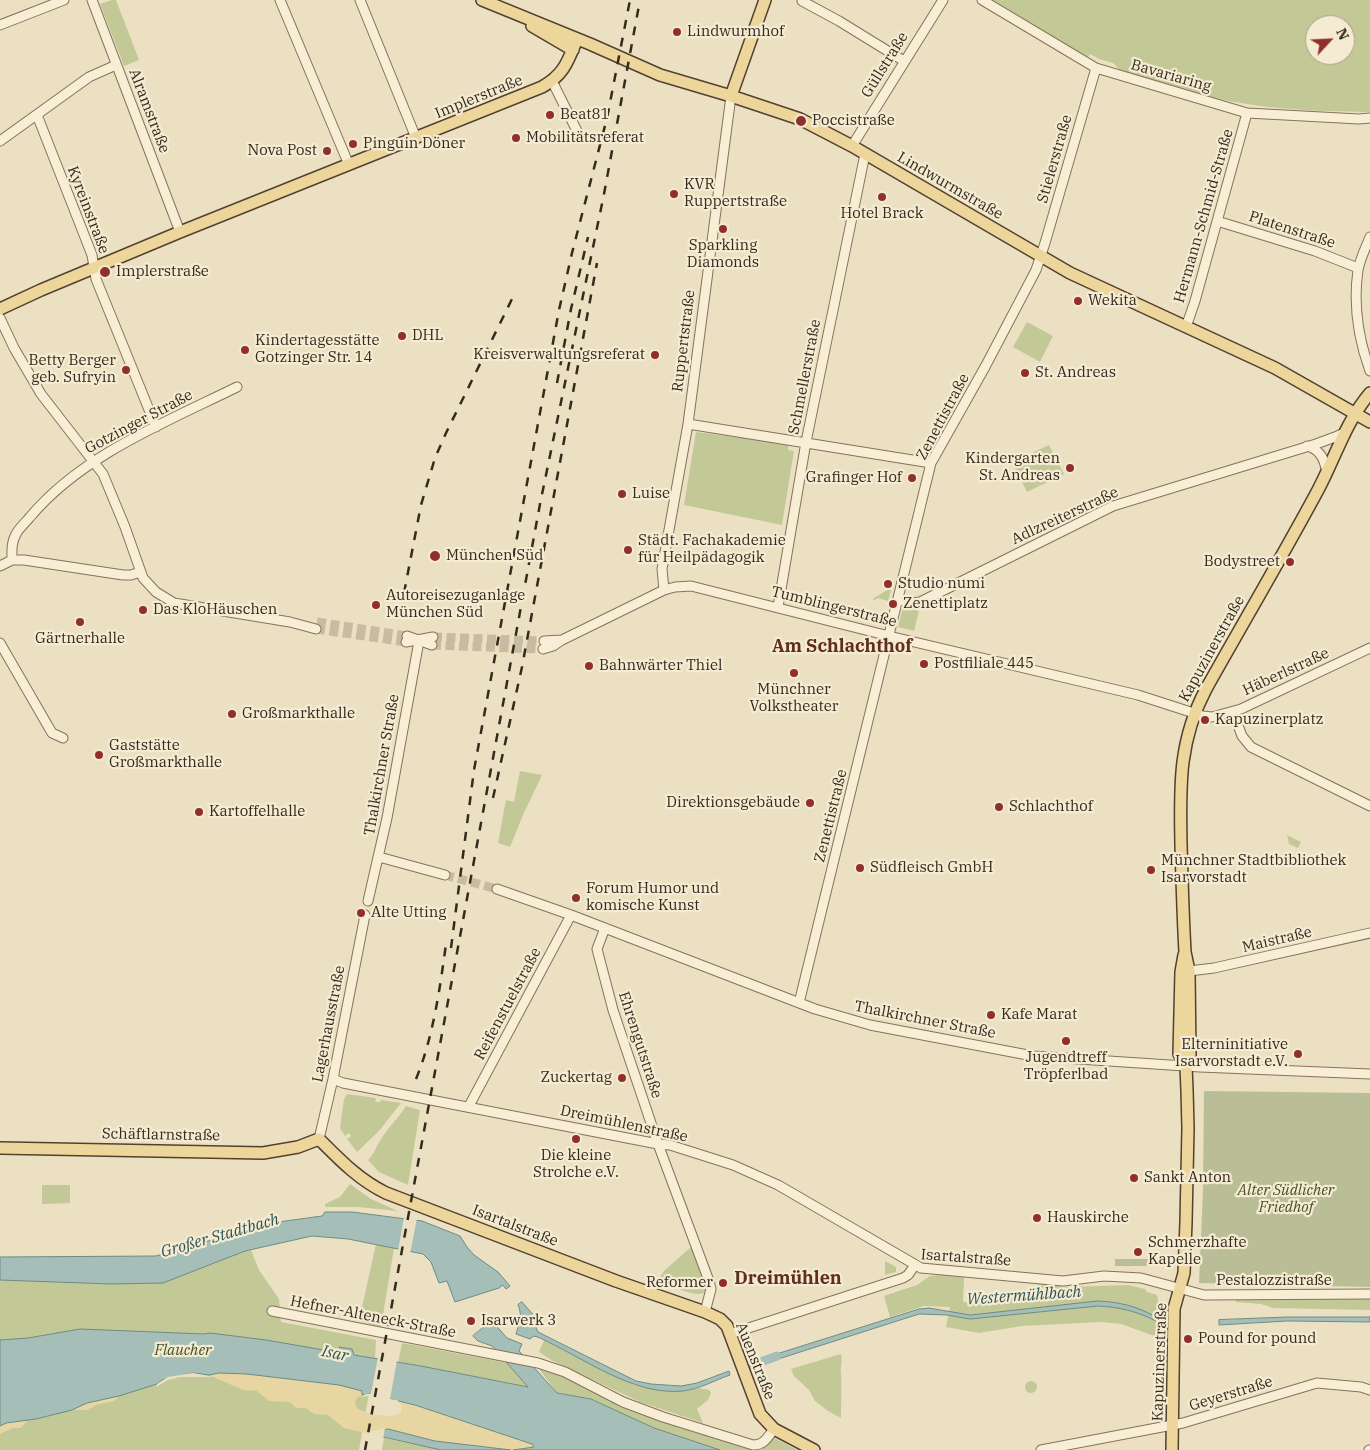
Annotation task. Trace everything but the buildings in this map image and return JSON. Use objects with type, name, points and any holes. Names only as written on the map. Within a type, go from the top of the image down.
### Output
[{"type":"main road","name":"Lindwurmstraße","points":[[482,0],[660,75],[800,119],[852,146],[1041,257],[1100,288],[1275,368],[1370,422]]},
{"type":"main road","points":[[731,96],[765,0]]},
{"type":"main road","name":"Lindwurmstraße","points":[[500,8],[572,52]]},
{"type":"main road","name":"Implerstraße","points":[[0,309],[180,232],[530,92],[552,81],[564,70],[577,39]]},
{"type":"main road","name":"Kapuzinerstraße","points":[[1172,1450],[1174,1309],[1184,1268],[1188,1128],[1186,1066],[1190,1055],[1189,971],[1185,952],[1180,791],[1182,758],[1194,714],[1206,689],[1327,472],[1346,432],[1370,393]]},
{"type":"main road","name":"Kapuzinerstraße","points":[[1185,952],[1180,972],[1179,1054],[1186,1066]]},
{"type":"main road","name":"Schäftlarnstraße","points":[[0,1148],[263,1153],[298,1147],[319,1139]]},
{"type":"main road","name":"Isartalstraße","points":[[319,1139],[354,1173],[370,1185],[386,1193],[716,1317]]},
{"type":"main road","name":"Auenstraße","points":[[716,1317],[724,1323],[730,1334],[760,1414],[774,1429],[814,1450]]},
{"type":"street","points":[[0,25],[64,0]]},
{"type":"street","name":"Alramstraße","points":[[92,0],[180,232]]},
{"type":"street","points":[[280,0],[349,165]]},
{"type":"street","points":[[360,0],[416,138]]},
{"type":"street","name":"Güllstraße","points":[[852,146],[943,0]]},
{"type":"street","name":"Bavariaring","points":[[982,0],[1096,68],[1247,113],[1359,120],[1370,118]]},
{"type":"street","points":[[802,1],[839,21],[904,61]]},
{"type":"street","points":[[0,141],[89,77],[116,65]]},
{"type":"street","name":"Stielerstraße","points":[[1041,257],[1096,68]]},
{"type":"street","points":[[552,81],[580,137]]},
{"type":"street","name":"Ruppertstraße","points":[[664,590],[662,569],[688,424],[731,96]]},
{"type":"street","name":"Hermann-Schmid-Straße","points":[[1186,327],[1195,301],[1247,113]]},
{"type":"street","name":"Kyreinstraße","points":[[36,115],[92,253],[96,279],[156,427]]},
{"type":"street","name":"Schmellerstraße","points":[[778,608],[806,442],[865,154]]},
{"type":"street","name":"Platenstraße","points":[[1217,220],[1314,251],[1358,268]]},
{"type":"street","points":[[1370,237],[1358,268],[1356,300],[1357,322],[1362,351],[1370,371]]},
{"type":"street","name":"Zenettistraße","points":[[899,600],[931,463],[985,367],[1041,257]]},
{"type":"street","points":[[0,318],[14,348],[41,394],[103,474],[140,572],[146,583],[156,592],[174,603],[316,626]]},
{"type":"street","name":"Gotzinger Straße","points":[[12,560],[11,548],[16,534],[42,503],[93,461],[237,387]]},
{"type":"street","points":[[688,424],[931,463]]},
{"type":"street","name":"Adlzreiterstraße","points":[[899,600],[914,604],[924,601],[1113,506],[1335,438],[1346,432]]},
{"type":"street","points":[[1306,446],[1315,448],[1321,454],[1327,472]]},
{"type":"street","points":[[0,566],[12,560],[24,560],[123,575],[140,572]]},
{"type":"street","name":"Tumblingerstraße","points":[[543,645],[562,640],[664,590],[678,586],[694,586],[889,636],[1138,695],[1194,714]]},
{"type":"street","points":[[889,636],[899,600]]},
{"type":"street","name":"Zenettistraße","points":[[799,1003],[889,636]]},
{"type":"street","points":[[406,639],[432,641]]},
{"type":"street","name":"Thalkirchner Straße","points":[[419,641],[379,857],[445,876]]},
{"type":"street","points":[[0,644],[52,733],[63,738]]},
{"type":"street","name":"Häberlstraße","points":[[1194,714],[1212,717],[1234,712],[1370,648]]},
{"type":"street","points":[[1234,712],[1243,738],[1253,748],[1370,806]]},
{"type":"street","points":[[368,901],[379,857]]},
{"type":"street","name":"Thalkirchner Straße","points":[[497,889],[571,915],[799,1003],[870,1025],[1033,1056],[1186,1066],[1370,1074]]},
{"type":"street","name":"Lagerhausstraße","points":[[319,1139],[365,914]]},
{"type":"street","name":"Reifenstuelstraße","points":[[469,1106],[571,915]]},
{"type":"street","name":"Ehrengutstraße","points":[[605,928],[597,948],[612,1010],[658,1144],[709,1281],[711,1289],[705,1312]]},
{"type":"street","name":"Maistraße","points":[[1189,971],[1214,968],[1370,933]]},
{"type":"street","name":"Dreimühlenstraße","points":[[333,1078],[343,1082],[670,1145],[733,1165],[778,1185],[915,1265]]},
{"type":"street","name":"Isartalstraße","points":[[730,1334],[903,1278],[908,1275],[915,1265],[921,1268],[1062,1281],[1104,1276],[1136,1277],[1151,1279],[1180,1288]]},
{"type":"street","name":"Pestalozzistraße","points":[[1180,1288],[1204,1295],[1370,1294]]},
{"type":"street","name":"Hefner-Alteneck-Straße","points":[[272,1311],[532,1361],[565,1372],[607,1394],[663,1417],[753,1445],[759,1445],[763,1442],[774,1429]]},
{"type":"street","name":"Geyerstraße","points":[[1041,1450],[1172,1425],[1317,1383],[1361,1387],[1370,1390]]},
{"type":"green space","points":[[116,0],[139,60],[124,66],[100,4]]},
{"type":"green space","points":[[988,0],[1370,0],[1370,112],[1293,109],[1231,101],[1121,71],[1113,63],[1090,54],[1088,57]]},
{"type":"green space","points":[[1027,322],[1053,336],[1040,362],[1013,347]]},
{"type":"green space","points":[[696,432],[789,444],[788,450],[794,451],[782,525],[684,505]]},
{"type":"green space","points":[[1049,445],[1064,474],[1027,492],[1012,462]]},
{"type":"green space","points":[[889,589],[891,590],[888,601],[878,598],[873,601],[874,598]]},
{"type":"green space","points":[[903,607],[919,611],[914,631],[898,627]]},
{"type":"green space","points":[[520,771],[542,775],[510,847],[498,843],[506,800],[514,802]]},
{"type":"green space","points":[[1287,835],[1301,842],[1298,848],[1289,844]]},
{"type":"green space","name":"Alter Südlicher Friedhof","points":[[1204,1091],[1370,1093],[1370,1287],[1199,1283],[1203,1190]]},
{"type":"green space","points":[[347,1094],[376,1098],[375,1102],[380,1102],[381,1100],[401,1103],[379,1131],[357,1152],[347,1139],[351,1136],[349,1133],[345,1136],[340,1128],[344,1099]]},
{"type":"green space","points":[[406,1106],[420,1110],[408,1185],[379,1172],[368,1160]]},
{"type":"green space","points":[[350,1184],[371,1199],[398,1211],[358,1207],[325,1207],[325,1204],[340,1197]]},
{"type":"green space","points":[[42,1185],[70,1185],[70,1203],[42,1204]]},
{"type":"green space","name":"Flaucher","points":[[239,1234],[245,1251],[251,1250],[259,1270],[279,1299],[281,1322],[376,1340],[375,1359],[359,1450],[0,1450],[0,1257],[156,1256]]},
{"type":"green space","points":[[376,1244],[394,1248],[381,1327],[359,1321]]},
{"type":"green space","points":[[692,1246],[706,1292],[701,1294],[689,1293],[658,1280],[664,1271]]},
{"type":"green space","points":[[1115,1259],[1171,1259],[1171,1266],[1115,1266]]},
{"type":"green space","points":[[885,1261],[896,1267],[896,1272],[885,1275]]},
{"type":"green space","points":[[930,1276],[964,1277],[963,1302],[984,1303],[1038,1294],[1038,1284],[1068,1287],[1128,1285],[1145,1289],[1147,1292],[1157,1295],[1158,1299],[1157,1337],[1121,1324],[1101,1322],[1022,1326],[979,1333],[946,1327],[950,1307],[924,1306],[890,1317],[884,1296],[917,1285]]},
{"type":"green space","points":[[1236,1298],[1370,1298],[1370,1310],[1273,1308],[1261,1304],[1236,1302]]},
{"type":"green space","points":[[544,1340],[634,1385],[662,1390],[682,1391],[699,1388],[709,1390],[711,1393],[708,1400],[697,1409],[703,1423],[640,1402],[553,1361],[539,1352]]},
{"type":"green space","points":[[402,1343],[508,1363],[529,1387],[398,1363]]},
{"type":"green space","points":[[841,1354],[841,1418],[815,1401],[809,1390],[794,1376],[791,1369]]},
{"type":"green space","points":[[539,1369],[554,1371],[654,1418],[754,1450],[720,1450],[708,1447],[654,1428],[591,1399],[557,1393]]},
{"type":"green space","points":[[1029,1381],[1033,1381],[1037,1387],[1033,1393],[1029,1393],[1025,1389],[1025,1385]]},
{"type":"green space","points":[[772,1437],[798,1450],[760,1450]]},
{"type":"green space","points":[[384,1438],[441,1450],[382,1450]]},
{"type":"sand","points":[[219,1373],[291,1378],[363,1391],[362,1395],[355,1402],[356,1407],[365,1412],[385,1416],[397,1414],[401,1412],[402,1406],[397,1400],[533,1444],[534,1447],[513,1450],[370,1434],[344,1428],[328,1415],[314,1414],[306,1408],[296,1408],[290,1402],[269,1401],[257,1391],[243,1390],[209,1375]]},
{"type":"sand","points":[[119,1396],[114,1401],[96,1405],[87,1410],[72,1410],[87,1403]]},
{"type":"sand","points":[[28,1420],[21,1428],[13,1428],[0,1434],[0,1426],[6,1423]]},
{"type":"water","points":[[325,1212],[352,1212],[422,1221],[460,1236],[474,1255],[498,1272],[510,1286],[506,1289],[503,1285],[455,1302],[447,1281],[439,1283],[431,1262],[423,1254],[348,1239],[312,1236],[245,1251],[163,1283],[111,1284],[0,1280],[0,1257],[156,1256],[271,1223],[322,1216]]},
{"type":"water","points":[[1098,1301],[1135,1307],[1156,1317],[1156,1321],[1127,1310],[1098,1306],[970,1319],[947,1315],[919,1314],[769,1362],[767,1357],[919,1309],[929,1308],[970,1315]]},
{"type":"water","points":[[522,1302],[538,1320],[536,1328],[538,1332],[636,1381],[681,1386],[697,1383],[729,1371],[730,1375],[683,1391],[664,1391],[627,1382],[540,1338],[534,1336],[530,1339],[516,1334],[520,1316],[518,1305]]},
{"type":"water","points":[[1287,1317],[1370,1317],[1370,1322],[1287,1321],[1219,1325],[1219,1320]]},
{"type":"water","name":"Isar","points":[[492,1321],[507,1338],[522,1344],[519,1351],[557,1393],[591,1399],[654,1428],[720,1450],[513,1450],[534,1447],[532,1444],[415,1405],[369,1394],[362,1395],[362,1391],[339,1385],[247,1374],[219,1373],[209,1375],[193,1373],[162,1380],[157,1384],[119,1396],[87,1403],[72,1410],[36,1419],[6,1423],[0,1426],[0,1340],[28,1338],[80,1329],[210,1333],[266,1340],[341,1353],[339,1347],[352,1349],[354,1355],[528,1387],[492,1346],[478,1341],[473,1336]]},
{"type":"water","points":[[388,1429],[435,1441],[511,1450],[441,1450],[370,1434]]},
{"type":"pier","points":[[404,1217],[417,1218],[410,1254],[398,1251]]},
{"type":"pier","points":[[378,1357],[397,1360],[390,1399],[397,1400],[401,1404],[369,1396],[360,1397],[371,1394]]},
{"type":"pier","points":[[193,1373],[214,1377],[180,1377],[168,1380],[156,1387],[157,1384],[168,1377]]},
{"type":"pier","points":[[385,1428],[383,1440],[367,1435],[369,1432]]},
{"type":"waterway","name":"Westermühlbach","points":[[750,1366],[777,1356]]},
{"type":"tunnel","points":[[317,622],[407,636]]},
{"type":"tunnel","points":[[316,629],[406,642]]},
{"type":"tunnel","points":[[433,637],[544,641]]},
{"type":"tunnel","points":[[432,645],[543,649]]},
{"type":"tunnel","points":[[445,875],[497,889]]},
{"type":"railway","points":[[451,948],[474,770],[559,310],[607,118],[630,0]]},
{"type":"railway","points":[[365,1450],[540,504],[604,194],[640,0]]},
{"type":"railway","points":[[557,383],[571,309],[588,237]]},
{"type":"railway","points":[[493,798],[522,667],[597,263]]},
{"type":"railway","points":[[404,593],[421,505],[435,458],[513,297]]},
{"type":"railway","points":[[416,1079],[431,1030],[446,944]]},
{"type":"place","name":"Lindwurmhof","points":[[677,32]]},
{"type":"place","name":"Beat81","points":[[550,115]]},
{"type":"place","name":"Poccistraße","points":[[801,121]]},
{"type":"place","name":"Mobilitätsreferat","points":[[516,138]]},
{"type":"place","name":"Pinguin Döner","points":[[353,144]]},
{"type":"place","name":"Nova Post","points":[[327,151]]},
{"type":"place","name":"KVR Ruppertstraße","points":[[674,194]]},
{"type":"place","name":"Hotel Brack","points":[[882,197]]},
{"type":"place","name":"Sparkling Diamonds","points":[[723,229]]},
{"type":"place","name":"Implerstraße","points":[[105,272]]},
{"type":"place","name":"Wekita","points":[[1078,301]]},
{"type":"place","name":"DHL","points":[[402,336]]},
{"type":"place","name":"Kindertagesstätte Gotzinger Str. 14","points":[[245,350]]},
{"type":"place","name":"Kreisverwaltungsreferat","points":[[655,355]]},
{"type":"place","name":"Betty Berger geb. Sufryin","points":[[126,370]]},
{"type":"place","name":"St. Andreas","points":[[1025,373]]},
{"type":"place","name":"Kindergarten St. Andreas","points":[[1070,468]]},
{"type":"place","name":"Grafinger Hof","points":[[912,478]]},
{"type":"place","name":"Luise","points":[[622,494]]},
{"type":"place","name":"Städt. Fachakademie für Heilpädagogik","points":[[628,550]]},
{"type":"place","name":"München Süd","points":[[435,556]]},
{"type":"place","name":"Bodystreet","points":[[1290,562]]},
{"type":"place","name":"Studio numi","points":[[888,584]]},
{"type":"place","name":"Zenettiplatz","points":[[893,604]]},
{"type":"place","name":"Autoreisezuganlage München Süd","points":[[376,605]]},
{"type":"place","name":"Das KloHäuschen","points":[[143,610]]},
{"type":"place","name":"Gärtnerhalle","points":[[80,622]]},
{"type":"place","name":"Postfiliale 445","points":[[924,664]]},
{"type":"place","name":"Bahnwärter Thiel","points":[[589,666]]},
{"type":"place","name":"Münchner Volkstheater","points":[[794,673]]},
{"type":"place","name":"Großmarkthalle","points":[[232,714]]},
{"type":"place","name":"Kapuzinerplatz","points":[[1205,720]]},
{"type":"place","name":"Gaststätte Großmarkthalle","points":[[99,755]]},
{"type":"place","name":"Direktionsgebäude","points":[[810,803]]},
{"type":"place","name":"Schlachthof","points":[[999,807]]},
{"type":"place","name":"Kartoffelhalle","points":[[199,812]]},
{"type":"place","name":"Südfleisch GmbH","points":[[860,868]]},
{"type":"place","name":"Münchner Stadtbibliothek Isarvorstadt","points":[[1151,870]]},
{"type":"place","name":"Forum Humor und komische Kunst","points":[[576,898]]},
{"type":"place","name":"Alte Utting","points":[[361,913]]},
{"type":"place","name":"Kafe Marat","points":[[991,1015]]},
{"type":"place","name":"Jugendtreff Tröpferlbad","points":[[1066,1041]]},
{"type":"place","name":"Elterninitiative Isarvorstadt e.V.","points":[[1298,1054]]},
{"type":"place","name":"Zuckertag","points":[[622,1078]]},
{"type":"place","name":"Die kleine Strolche e.V.","points":[[576,1139]]},
{"type":"place","name":"Sankt Anton","points":[[1134,1178]]},
{"type":"place","name":"Hauskirche","points":[[1037,1218]]},
{"type":"place","name":"Schmerzhafte Kapelle","points":[[1138,1252]]},
{"type":"place","name":"Reformer","points":[[723,1283]]},
{"type":"place","name":"Isarwerk 3","points":[[471,1321]]},
{"type":"place","name":"Pound for pound","points":[[1188,1339]]},
{"type":"district","name":"Am Schlachthof","points":[[842,647]]},
{"type":"district","name":"Dreimühlen","points":[[788,1279]]},
{"type":"water label","name":"Großer Stadtbach","points":[[220,1236]]}]
